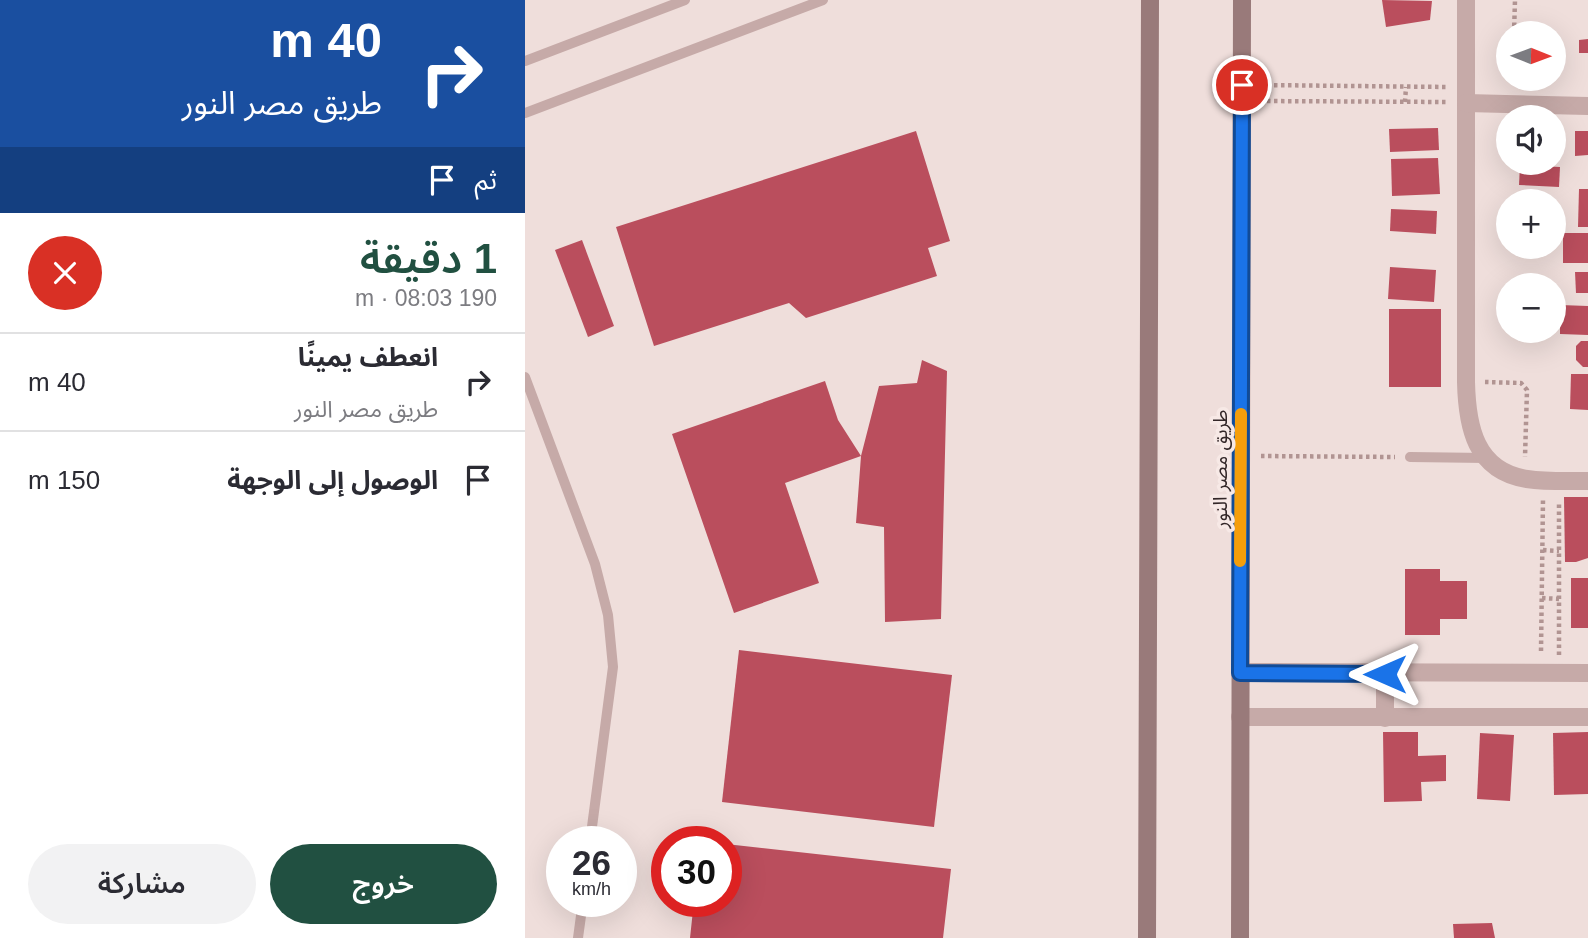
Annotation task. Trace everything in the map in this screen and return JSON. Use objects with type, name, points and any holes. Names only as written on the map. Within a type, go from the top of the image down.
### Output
[{"type":"street","points":[[1147,938],[1150,0]]},
{"type":"street","name":"طريق مصر النور","points":[[1240,938],[1242,0]]},
{"type":"street","points":[[1466,0],[1466,382],[1472,435],[1486,458],[1505,472],[1524,479],[1588,481]]},
{"type":"street","points":[[1466,95],[1588,106]]},
{"type":"street","points":[[1240,673],[1588,673]]},
{"type":"street","points":[[1385,674],[1385,718]]},
{"type":"street","points":[[1240,717],[1588,717]]},
{"type":"lane","points":[[525,61],[685,0]]},
{"type":"lane","points":[[525,113],[820,1]]},
{"type":"lane","points":[[525,377],[596,564],[608,615],[613,667],[592,826]]},
{"type":"lane","points":[[1410,457],[1486,458]]},
{"type":"lane","points":[[578,938],[581,917]]},
{"type":"path","points":[[1514,21],[1515,0]]},
{"type":"path","points":[[1405,102],[1406,87]]},
{"type":"path","points":[[1242,93],[1406,87],[1466,95]]},
{"type":"path","points":[[1242,93],[1405,102],[1466,95]]},
{"type":"path","points":[[1466,382],[1525,385],[1528,396],[1524,479]]},
{"type":"path","points":[[1241,456],[1410,457]]},
{"type":"path","points":[[1550,673],[1542,598],[1542,550],[1551,481]]},
{"type":"path","points":[[1550,673],[1559,599],[1559,551],[1551,481]]},
{"type":"path","points":[[1542,550],[1559,551]]},
{"type":"path","points":[[1542,598],[1559,599]]},
{"type":"building","points":[[1382,0],[1432,1],[1430,20],[1386,27]]},
{"type":"building","points":[[1588,39],[1588,53],[1579,53],[1579,40]]},
{"type":"building","points":[[1438,128],[1439,150],[1390,152],[1389,129]]},
{"type":"building","points":[[916,131],[950,241],[928,248],[937,276],[806,318],[789,303],[654,346],[616,227]]},
{"type":"building","points":[[1575,131],[1588,131],[1588,155],[1575,156]]},
{"type":"building","points":[[1438,158],[1440,194],[1392,196],[1391,159]]},
{"type":"building","points":[[1520,175],[1560,175],[1559,187],[1519,185]]},
{"type":"building","points":[[1579,189],[1588,189],[1588,227],[1578,227]]},
{"type":"building","points":[[1391,209],[1437,211],[1436,234],[1390,231]]},
{"type":"building","points":[[1566,233],[1588,233],[1588,263],[1563,263],[1563,259],[1566,259]]},
{"type":"building","points":[[582,240],[614,326],[588,337],[555,250]]},
{"type":"building","points":[[1390,267],[1436,270],[1434,302],[1388,299]]},
{"type":"building","points":[[1575,272],[1588,272],[1588,293],[1576,293]]},
{"type":"building","points":[[1566,305],[1588,306],[1588,335],[1566,334]]},
{"type":"building","points":[[1389,309],[1441,309],[1441,387],[1389,387]]},
{"type":"building","points":[[1581,341],[1588,341],[1588,367],[1583,367],[1576,360],[1576,346]]},
{"type":"building","points":[[922,360],[947,371],[941,619],[885,622],[884,527],[856,523],[861,456],[879,386],[917,383]]},
{"type":"building","points":[[1571,374],[1588,374],[1588,410],[1570,409]]},
{"type":"building","points":[[825,381],[838,420],[861,456],[785,483],[819,583],[734,613],[672,434]]},
{"type":"building","points":[[1564,497],[1588,497],[1588,558],[1576,562],[1565,562]]},
{"type":"building","points":[[1405,569],[1440,569],[1440,581],[1467,581],[1467,619],[1440,619],[1440,635],[1405,635]]},
{"type":"building","points":[[1571,578],[1588,578],[1588,628],[1571,628]]},
{"type":"building","points":[[739,650],[952,675],[934,827],[722,802]]},
{"type":"building","points":[[1383,732],[1418,732],[1418,756],[1446,755],[1446,781],[1421,782],[1422,801],[1384,802]]},
{"type":"building","points":[[1588,732],[1588,794],[1554,795],[1553,733]]},
{"type":"building","points":[[1480,733],[1514,735],[1510,801],[1477,799]]},
{"type":"building","points":[[742,846],[951,869],[943,938],[690,938],[692,917],[742,917]]},
{"type":"building","points":[[1492,923],[1495,938],[1454,938],[1453,924]]},
{"type":"slow traffic","points":[[1240,561],[1241,414]]},
{"type":"route","points":[[1242,85],[1240,673],[1385,674]]}]
